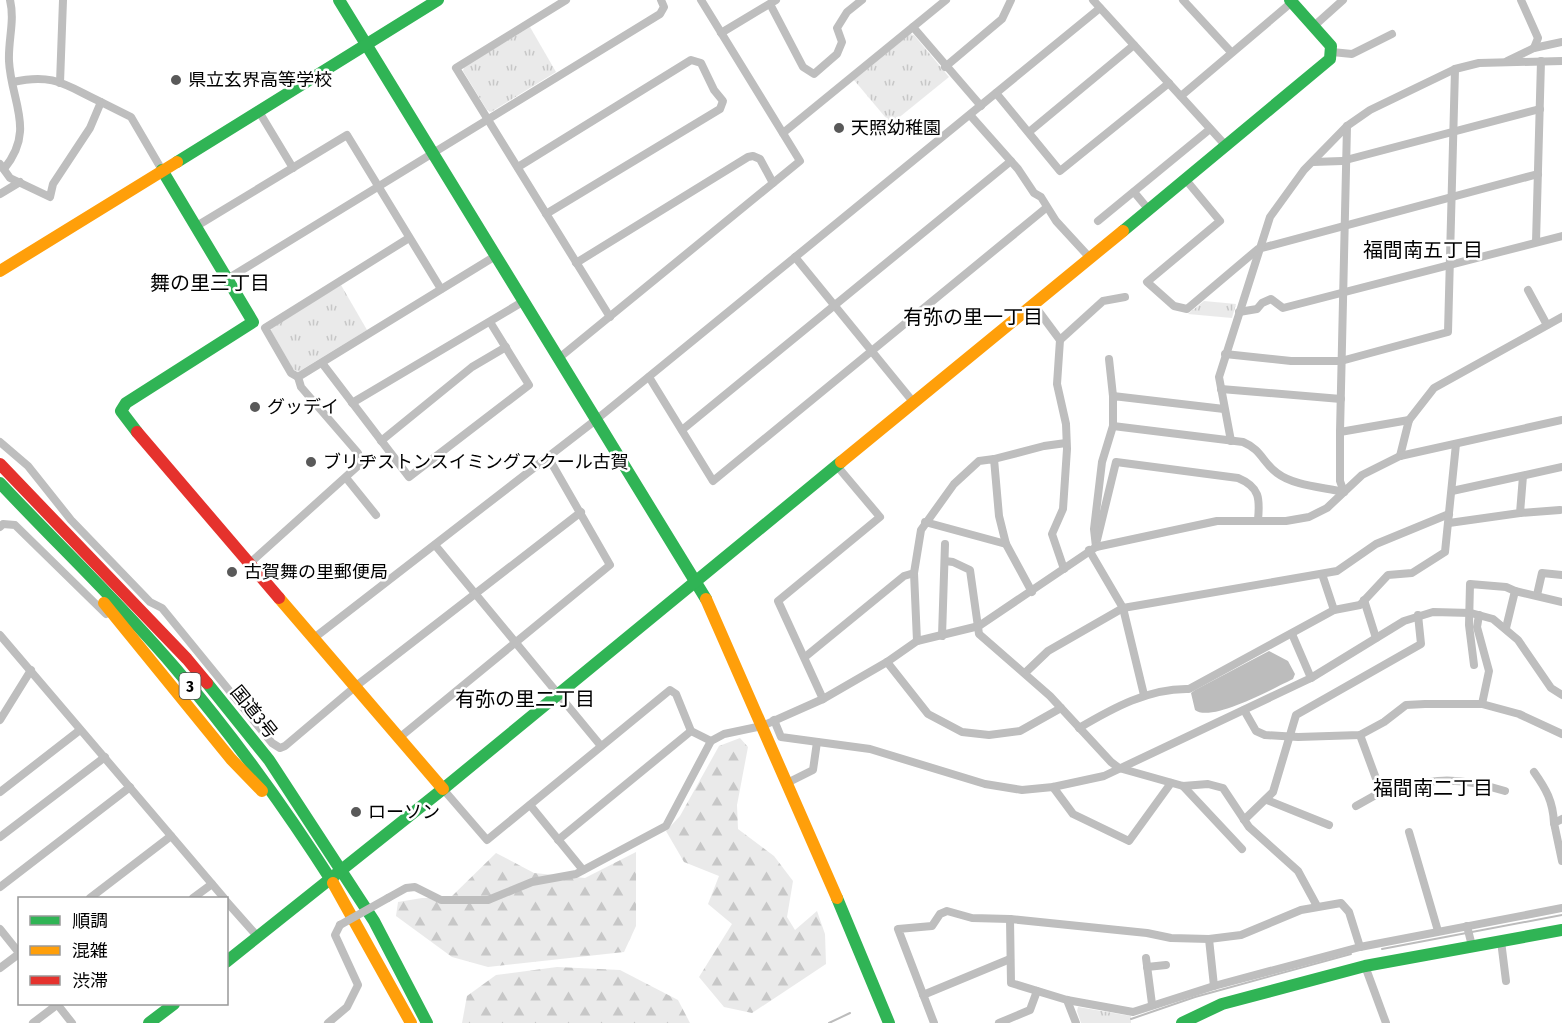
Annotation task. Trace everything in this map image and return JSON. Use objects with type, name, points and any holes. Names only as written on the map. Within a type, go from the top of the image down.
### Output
[{"type":"main road","points":[[339,0],[697,582],[713,612],[889,1023]]},
{"type":"main road","points":[[0,271],[438,0]]},
{"type":"main road","points":[[228,960],[331,880],[697,582],[1324,66],[1332,52],[1331,46],[1291,1]]},
{"type":"main road","points":[[162,170],[253,318],[251,326],[126,403],[121,411],[124,418],[443,789]]},
{"type":"main road","name":"国道3号","points":[[0,464],[166,637],[269,760],[379,930],[427,1023]]},
{"type":"main road","name":"国道3号","points":[[0,483],[93,579],[211,711],[278,800],[331,880],[411,1023]]},
{"type":"main road","points":[[93,579],[100,598],[118,623],[231,759],[264,793],[278,800]]},
{"type":"main road","points":[[150,602],[166,637]]},
{"type":"main road","points":[[1182,1023],[1222,1004],[1365,966],[1471,942],[1501,941],[1562,930]]},
{"type":"main road","points":[[149,1023],[173,1005]]},
{"type":"street","points":[[10,0],[13,12],[9,62],[22,124],[14,153],[2,166],[10,178],[50,197],[53,184],[90,128],[101,102]]},
{"type":"street","points":[[60,82],[63,0]]},
{"type":"street","points":[[566,0],[456,68],[610,317]]},
{"type":"street","points":[[229,278],[660,14],[664,7],[661,0]]},
{"type":"street","points":[[559,358],[800,161],[700,0]]},
{"type":"street","points":[[721,33],[773,2],[803,67],[814,74],[837,54],[842,42],[837,28],[842,18],[862,0]]},
{"type":"street","points":[[783,133],[946,0]]},
{"type":"street","points":[[945,67],[1002,19],[1011,0]]},
{"type":"street","points":[[1093,0],[1227,147]]},
{"type":"street","points":[[1183,0],[1231,52]]},
{"type":"street","points":[[1314,26],[1343,0]]},
{"type":"street","points":[[1521,0],[1538,38],[1534,48]]},
{"type":"street","points":[[1181,96],[1291,1]]},
{"type":"street","points":[[314,638],[597,419],[1100,8]]},
{"type":"street","points":[[913,27],[945,67],[981,106]]},
{"type":"street","points":[[1332,52],[1352,54],[1392,34]]},
{"type":"street","points":[[1506,61],[1534,48],[1562,42]]},
{"type":"street","points":[[1029,132],[1134,45]]},
{"type":"street","points":[[518,167],[691,60],[701,63],[714,90],[723,101],[720,109],[546,214]]},
{"type":"street","points":[[1536,242],[1541,61]]},
{"type":"street","points":[[1231,441],[1219,377],[1258,249],[1277,203],[1347,126],[1389,100],[1455,69],[1479,63],[1562,61]]},
{"type":"street","points":[[1226,354],[1291,361],[1341,361],[1448,332],[1455,69]]},
{"type":"street","points":[[13,82],[38,76],[60,82],[130,117],[162,170]]},
{"type":"street","points":[[996,93],[1060,171],[1169,83]]},
{"type":"street","points":[[1313,162],[1347,160],[1540,109]]},
{"type":"street","points":[[258,110],[293,168]]},
{"type":"street","points":[[970,115],[1011,161],[1034,193],[1041,197],[1046,208],[1090,258]]},
{"type":"street","points":[[1344,492],[1340,481],[1340,432],[1347,126]]},
{"type":"street","points":[[1098,221],[1210,129]]},
{"type":"street","points":[[195,227],[347,135],[441,289]]},
{"type":"street","points":[[576,263],[748,157],[753,156],[760,159],[773,183]]},
{"type":"street","points":[[682,430],[1011,161]]},
{"type":"street","points":[[1186,180],[1220,221],[1147,282],[1174,306],[1187,309],[1258,249],[1538,174]]},
{"type":"street","points":[[0,194],[20,182]]},
{"type":"street","points":[[1134,192],[1149,210]]},
{"type":"street","points":[[649,377],[712,481],[1046,208]]},
{"type":"street","points":[[1239,312],[1257,309],[1270,299],[1283,308],[1562,236]]},
{"type":"street","points":[[250,563],[347,479],[360,464],[358,453],[301,387],[297,377],[291,373],[264,328],[409,238]]},
{"type":"street","points":[[297,377],[496,255]]},
{"type":"street","points":[[795,258],[914,403]]},
{"type":"street","points":[[1528,290],[1547,325]]},
{"type":"street","points":[[1060,340],[1103,301],[1125,297]]},
{"type":"street","points":[[352,403],[524,301]]},
{"type":"street","points":[[1034,304],[1060,340],[1057,384],[1066,424],[1066,443],[1063,509],[1052,534],[1064,569]]},
{"type":"street","points":[[1400,456],[1409,420],[1434,388],[1562,316]]},
{"type":"street","points":[[322,363],[409,477],[529,385],[490,322]]},
{"type":"street","points":[[381,441],[472,367],[506,347]]},
{"type":"street","points":[[1109,359],[1113,426],[1102,462],[1093,548],[1123,608],[1144,695]]},
{"type":"street","points":[[1221,389],[1341,399]]},
{"type":"street","points":[[1113,396],[1224,409]]},
{"type":"street","points":[[1340,432],[1409,420]]},
{"type":"street","points":[[328,1023],[347,1007],[358,985],[335,935],[340,925],[406,888],[415,887],[441,900],[488,900],[532,882],[583,870],[666,825],[711,741],[724,734],[762,726],[823,699],[917,641],[979,626],[1032,592],[1093,548],[1217,521],[1286,521],[1309,517],[1327,508],[1362,475],[1400,456],[1562,420]]},
{"type":"street","points":[[1113,426],[1231,441],[1257,448],[1275,472],[1299,483],[1344,492]]},
{"type":"street","points":[[0,442],[28,466],[71,520],[150,602],[162,608],[272,743],[279,747],[285,746],[356,686],[581,512]]},
{"type":"street","points":[[917,641],[914,573],[925,522],[954,484],[979,461],[1066,443]]},
{"type":"street","points":[[1079,728],[1144,695],[1166,688],[1189,689],[1334,610],[1359,604],[1388,575],[1412,573],[1445,552],[1455,444]]},
{"type":"street","points":[[399,738],[610,565],[548,457]]},
{"type":"street","points":[[993,459],[999,516],[1006,544],[1032,592]]},
{"type":"street","points":[[1093,548],[1116,462],[1238,478],[1250,483],[1260,499],[1258,520]]},
{"type":"street","points":[[823,699],[778,601],[880,517],[837,466]]},
{"type":"street","points":[[1452,491],[1562,467]]},
{"type":"street","points":[[1520,513],[1523,476]]},
{"type":"street","points":[[347,479],[376,515]]},
{"type":"street","points":[[1025,673],[1048,651],[1123,608],[1322,574],[1350,565],[1376,544],[1449,519],[1560,510]]},
{"type":"street","points":[[925,522],[1006,544]]},
{"type":"street","points":[[0,526],[15,525],[100,610],[118,623]]},
{"type":"street","points":[[942,636],[945,544]]},
{"type":"street","points":[[435,545],[601,746]]},
{"type":"street","points":[[945,561],[970,570],[979,634],[1025,673],[1119,768],[1183,786],[1208,784],[1223,788],[1244,820],[1266,843],[1291,863],[1317,906]]},
{"type":"street","points":[[805,657],[904,576],[914,573]]},
{"type":"street","points":[[1537,595],[1542,573],[1562,575]]},
{"type":"street","points":[[1322,574],[1334,610]]},
{"type":"street","points":[[1482,704],[1489,671],[1477,627],[1470,584],[1506,587],[1562,602]]},
{"type":"street","points":[[1506,628],[1515,591]]},
{"type":"street","points":[[1364,600],[1376,638]]},
{"type":"street","points":[[774,720],[781,737],[870,749],[985,784],[1022,790],[1053,787],[1104,776],[1311,678],[1418,615],[1433,612],[1475,614],[1493,619],[1506,628],[1551,687],[1562,695]]},
{"type":"street","points":[[1474,665],[1469,625],[1475,614]]},
{"type":"street","points":[[1244,820],[1273,792],[1296,715],[1421,644],[1418,615]]},
{"type":"street","points":[[1292,634],[1311,678]]},
{"type":"street","points":[[0,635],[223,897]]},
{"type":"street","points":[[886,662],[928,714],[962,732],[989,735],[1020,731],[1061,708]]},
{"type":"street","points":[[0,720],[31,670]]},
{"type":"street","points":[[443,789],[488,840],[670,690],[676,694],[691,731],[711,741]]},
{"type":"street","points":[[1244,710],[1256,731],[1265,735],[1360,735],[1384,722],[1406,705],[1482,704],[1518,714],[1562,734]]},
{"type":"street","points":[[0,792],[80,730]]},
{"type":"street","points":[[558,840],[691,731]]},
{"type":"street","points":[[1360,735],[1381,792]]},
{"type":"street","points":[[787,783],[813,770],[817,742]]},
{"type":"street","points":[[0,837],[105,757]]},
{"type":"street","points":[[1534,772],[1548,792],[1553,804],[1558,821],[1562,861]]},
{"type":"street","points":[[1356,806],[1381,792],[1434,779],[1460,780],[1505,791]]},
{"type":"street","points":[[1053,787],[1073,814],[1129,841],[1171,783]]},
{"type":"street","points":[[1183,786],[1242,849]]},
{"type":"street","points":[[0,887],[130,787]]},
{"type":"street","points":[[1267,800],[1329,825]]},
{"type":"street","points":[[530,805],[583,870]]},
{"type":"street","points":[[1409,832],[1438,931]]},
{"type":"street","points":[[91,897],[171,836]]},
{"type":"street","points":[[194,897],[212,884]]},
{"type":"street","points":[[228,903],[258,937]]},
{"type":"street","points":[[934,1023],[898,929],[932,926],[940,914],[947,911],[972,918],[1010,919],[1147,933],[1171,938],[1209,939],[1241,934],[1317,906],[1336,903],[1345,905],[1360,947]]},
{"type":"street","points":[[1010,919],[1011,983],[1067,1000],[1133,1012],[1152,1004],[1214,986],[1360,947],[1562,908]]},
{"type":"street","points":[[1467,926],[1471,942]]},
{"type":"street","points":[[0,929],[18,953]]},
{"type":"street","points":[[1209,939],[1214,986]]},
{"type":"street","points":[[1501,941],[1506,981]]},
{"type":"street","points":[[0,968],[18,955]]},
{"type":"street","points":[[923,995],[1010,959]]},
{"type":"street","points":[[1152,1004],[1147,962],[1166,965]]},
{"type":"street","points":[[1365,966],[1386,1023]]},
{"type":"street","points":[[999,1023],[1030,1010],[1037,991]]},
{"type":"street","points":[[1067,1000],[1076,1023]]},
{"type":"street","points":[[33,1023],[57,1005]]},
{"type":"street","points":[[59,1005],[72,1023]]},
{"type":"green space","points":[[530,27],[556,72],[491,112],[487,110],[463,71],[464,67]]},
{"type":"green space","points":[[910,34],[914,35],[949,77],[891,124],[854,80]]},
{"type":"green space","points":[[341,285],[367,330],[298,372],[293,369],[271,331],[272,326]]},
{"type":"green space","points":[[1204,301],[1236,304],[1232,318],[1188,314]]},
{"type":"green space","points":[[740,738],[748,747],[737,805],[738,829],[774,856],[793,881],[787,917],[795,930],[817,911],[825,934],[826,964],[752,1013],[724,1007],[699,977],[732,924],[708,904],[719,876],[684,862],[666,831],[680,816],[719,746]]},
{"type":"green space","points":[[636,852],[636,926],[624,952],[488,967],[452,957],[396,916],[398,902],[422,898],[450,898],[496,853],[534,873],[585,878]]},
{"type":"green space","points":[[557,967],[620,970],[678,1000],[690,1023],[462,1023],[467,996],[496,975]]},
{"type":"green space","points":[[1078,1007],[1131,1016],[1131,1023],[1081,1023]]},
{"type":"shaded area","points":[[1269,651],[1288,661],[1295,674],[1293,679],[1228,708],[1203,713],[1195,710],[1191,693]]},
{"type":"waterway","points":[[1382,949],[1562,915]]},
{"type":"waterway","points":[[1131,1019],[1195,997],[1351,954]]},
{"type":"waterway","points":[[829,1023],[850,1013]]},
{"type":"traffic: fast","points":[[339,0],[706,599]]},
{"type":"traffic: fast","points":[[177,162],[438,0]]},
{"type":"traffic: fast","points":[[1123,231],[1330,59],[1331,46],[1290,0]]},
{"type":"traffic: fast","points":[[137,432],[121,411],[126,403],[253,322],[162,170]]},
{"type":"traffic: fast","points":[[228,960],[443,789],[841,462]]},
{"type":"traffic: fast","points":[[0,483],[133,621],[197,695],[258,773],[333,883]]},
{"type":"traffic: fast","points":[[207,683],[269,760],[374,921],[427,1023]]},
{"type":"traffic: fast","points":[[837,898],[889,1023]]},
{"type":"traffic: fast","points":[[1182,1023],[1222,1004],[1365,966],[1562,930]]},
{"type":"traffic: fast","points":[[149,1023],[173,1005]]},
{"type":"traffic: slow","points":[[0,271],[177,162]]},
{"type":"traffic: slow","points":[[841,462],[1123,231]]},
{"type":"traffic: slow","points":[[279,598],[443,789]]},
{"type":"traffic: slow","points":[[706,599],[837,898]]},
{"type":"traffic: slow","points":[[104,603],[231,759],[262,791]]},
{"type":"traffic: slow","points":[[333,883],[411,1023]]},
{"type":"traffic: jam","points":[[137,432],[279,598]]},
{"type":"traffic: jam","points":[[0,464],[187,659],[207,683]]},
{"type":"place","name":"県立玄界高等学校","points":[[176,80]]},
{"type":"place","name":"天照幼稚園","points":[[839,128]]},
{"type":"place","name":"グッデイ","points":[[255,407]]},
{"type":"place","name":"ブリヂストンスイミングスクール古賀","points":[[311,462]]},
{"type":"place","name":"古賀舞の里郵便局","points":[[232,572]]},
{"type":"place","name":"ローソン","points":[[356,812]]},
{"type":"district","name":"福間南五丁目","points":[[1423,250]]},
{"type":"district","name":"舞の里三丁目","points":[[210,283]]},
{"type":"district","name":"有弥の里一丁目","points":[[973,317]]},
{"type":"district","name":"有弥の里二丁目","points":[[525,699]]},
{"type":"district","name":"福間南二丁目","points":[[1433,788]]}]
